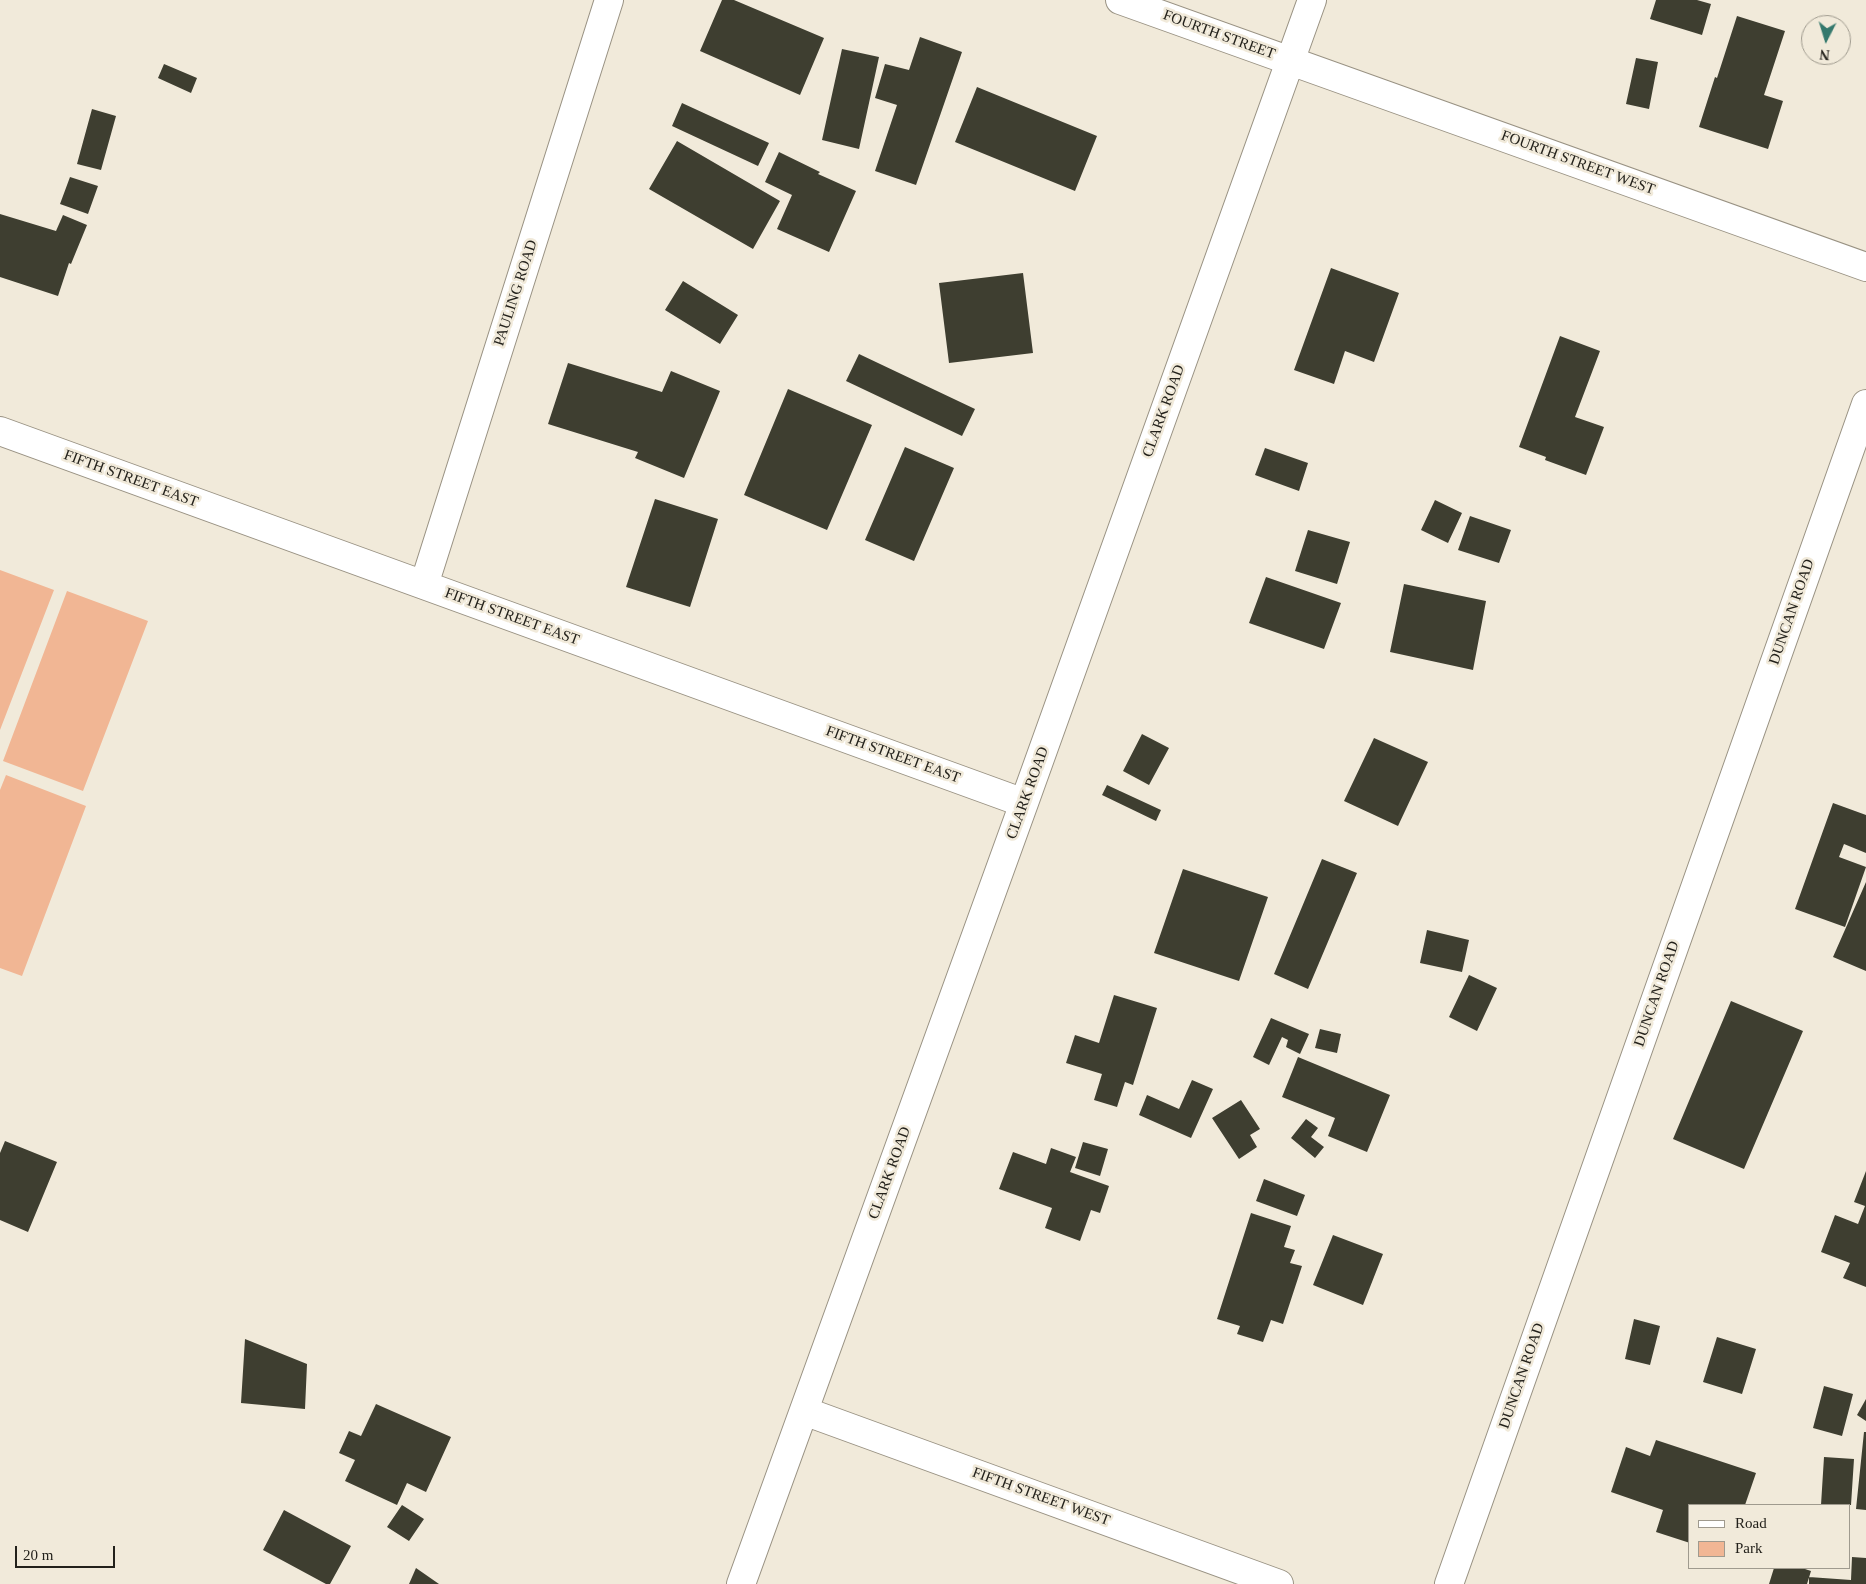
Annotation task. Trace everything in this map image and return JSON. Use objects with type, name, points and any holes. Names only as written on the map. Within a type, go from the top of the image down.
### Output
[{"type":"street","name":"PAULING ROAD","points":[[424,585],[609,0]]},
{"type":"street","name":"FOURTH STREET","points":[[1120,0],[1290,60]]},
{"type":"street","name":"CLARK ROAD","points":[[741,1584],[1312,0]]},
{"type":"street","name":"FOURTH STREET WEST","points":[[1290,60],[1866,267]]},
{"type":"street","name":"DUNCAN ROAD","points":[[1449,1584],[1866,404]]},
{"type":"street","name":"FIFTH STREET EAST","points":[[0,431],[1024,803]]},
{"type":"street","name":"FIFTH STREET WEST","points":[[804,1410],[1279,1584]]},
{"type":"green space","points":[[0,570],[54,590],[0,730]]},
{"type":"green space","points":[[67,591],[148,621],[83,791],[3,761]]},
{"type":"green space","points":[[6,775],[86,806],[22,976],[0,968],[0,790]]},
{"type":"building","points":[[722,0],[734,0],[824,38],[800,95],[700,51]]},
{"type":"building","points":[[1656,0],[1697,0],[1711,4],[1702,35],[1650,19]]},
{"type":"building","points":[[1737,16],[1785,31],[1764,95],[1783,101],[1768,149],[1699,127]]},
{"type":"building","points":[[920,37],[962,52],[916,185],[875,171],[897,105],[875,98],[885,64],[909,70]]},
{"type":"building","points":[[842,49],[879,57],[859,149],[822,140]]},
{"type":"building","points":[[1636,58],[1658,62],[1649,109],[1626,104]]},
{"type":"building","points":[[164,64],[197,78],[191,93],[158,78]]},
{"type":"building","points":[[977,87],[1097,136],[1075,191],[955,142]]},
{"type":"building","points":[[682,103],[769,143],[758,166],[672,126]]},
{"type":"building","points":[[92,109],[116,116],[101,170],[77,164]]},
{"type":"building","points":[[677,141],[780,201],[753,249],[649,189]]},
{"type":"building","points":[[779,152],[820,172],[818,174],[856,191],[829,252],[777,229],[792,195],[765,182]]},
{"type":"building","points":[[70,177],[98,186],[88,214],[60,204]]},
{"type":"building","points":[[0,214],[56,231],[63,215],[87,225],[71,264],[69,263],[58,296],[0,277]]},
{"type":"building","points":[[1331,268],[1399,293],[1374,362],[1345,351],[1334,384],[1294,370]]},
{"type":"building","points":[[1023,273],[1033,353],[949,363],[939,283]]},
{"type":"building","points":[[683,281],[738,315],[720,344],[665,310]]},
{"type":"building","points":[[1560,336],[1600,351],[1575,417],[1604,427],[1586,475],[1545,460],[1546,457],[1519,447]]},
{"type":"building","points":[[859,354],[975,409],[962,436],[846,381]]},
{"type":"building","points":[[568,363],[662,392],[671,371],[720,391],[684,478],[635,458],[638,452],[548,424]]},
{"type":"building","points":[[788,389],[872,425],[827,530],[744,495]]},
{"type":"building","points":[[905,447],[954,468],[914,561],[865,540]]},
{"type":"building","points":[[1265,448],[1308,463],[1299,491],[1255,475]]},
{"type":"building","points":[[655,499],[718,519],[690,607],[626,587]]},
{"type":"building","points":[[1435,500],[1462,513],[1448,543],[1421,530]]},
{"type":"building","points":[[1470,516],[1511,530],[1499,563],[1458,550]]},
{"type":"building","points":[[1308,530],[1350,542],[1337,584],[1295,571]]},
{"type":"building","points":[[1266,577],[1341,603],[1324,649],[1249,623]]},
{"type":"building","points":[[1404,584],[1486,601],[1473,670],[1390,652]]},
{"type":"building","points":[[1142,734],[1169,748],[1149,785],[1123,771]]},
{"type":"building","points":[[1374,738],[1428,762],[1398,826],[1344,801]]},
{"type":"building","points":[[1107,785],[1161,810],[1156,821],[1102,795]]},
{"type":"building","points":[[1833,803],[1866,815],[1866,853],[1844,844],[1839,857],[1866,867],[1845,927],[1795,909]]},
{"type":"building","points":[[1322,859],[1357,873],[1308,989],[1274,974]]},
{"type":"building","points":[[1183,869],[1268,897],[1239,981],[1154,953]]},
{"type":"building","points":[[1866,882],[1866,971],[1833,957]]},
{"type":"building","points":[[1427,930],[1469,940],[1462,972],[1420,963]]},
{"type":"building","points":[[1469,975],[1497,988],[1477,1031],[1449,1017]]},
{"type":"building","points":[[1114,995],[1157,1008],[1133,1085],[1125,1082],[1117,1107],[1094,1100],[1102,1074],[1066,1063],[1075,1035],[1099,1043]]},
{"type":"building","points":[[1731,1001],[1803,1031],[1744,1169],[1673,1139]]},
{"type":"building","points":[[1271,1018],[1309,1034],[1300,1054],[1286,1047],[1288,1040],[1282,1037],[1269,1065],[1253,1057]]},
{"type":"building","points":[[1320,1029],[1341,1034],[1337,1053],[1315,1048]]},
{"type":"building","points":[[1298,1057],[1390,1095],[1367,1152],[1328,1136],[1335,1118],[1282,1097]]},
{"type":"building","points":[[1192,1080],[1213,1089],[1191,1138],[1139,1115],[1147,1095],[1179,1109]]},
{"type":"building","points":[[1241,1100],[1260,1129],[1250,1135],[1257,1147],[1239,1159],[1212,1118]]},
{"type":"building","points":[[1306,1119],[1318,1128],[1311,1137],[1324,1147],[1315,1158],[1291,1138]]},
{"type":"building","points":[[5,1141],[57,1162],[28,1232],[0,1220],[0,1153]]},
{"type":"building","points":[[1083,1142],[1108,1149],[1100,1176],[1075,1168]]},
{"type":"building","points":[[1051,1148],[1076,1157],[1070,1172],[1109,1186],[1100,1213],[1091,1210],[1080,1241],[1045,1228],[1052,1208],[999,1189],[1013,1152],[1046,1164]]},
{"type":"building","points":[[1866,1171],[1866,1287],[1843,1278],[1850,1263],[1821,1252],[1835,1215],[1858,1224],[1865,1206],[1854,1202]]},
{"type":"building","points":[[1264,1179],[1305,1195],[1297,1216],[1256,1201]]},
{"type":"building","points":[[1251,1213],[1291,1226],[1284,1247],[1295,1250],[1290,1263],[1302,1266],[1283,1324],[1271,1320],[1263,1342],[1237,1334],[1240,1326],[1217,1319]]},
{"type":"building","points":[[1333,1235],[1383,1254],[1363,1305],[1313,1285]]},
{"type":"building","points":[[1634,1319],[1660,1326],[1650,1365],[1625,1359]]},
{"type":"building","points":[[1717,1337],[1756,1349],[1742,1394],[1703,1382]]},
{"type":"building","points":[[245,1339],[307,1364],[305,1409],[241,1403]]},
{"type":"building","points":[[1824,1386],[1853,1394],[1842,1436],[1813,1428]]},
{"type":"building","points":[[1866,1399],[1866,1421],[1857,1415]]},
{"type":"building","points":[[376,1404],[451,1437],[426,1492],[407,1483],[397,1505],[345,1481],[355,1460],[339,1453],[349,1431],[361,1436]]},
{"type":"building","points":[[1864,1432],[1866,1432],[1866,1510],[1856,1509]]},
{"type":"building","points":[[1656,1440],[1756,1473],[1745,1504],[1688,1504],[1688,1542],[1656,1532],[1663,1510],[1611,1492],[1626,1447],[1650,1456]]},
{"type":"building","points":[[1824,1457],[1854,1459],[1851,1505],[1821,1504]]},
{"type":"building","points":[[402,1505],[424,1519],[409,1541],[387,1527]]},
{"type":"building","points":[[284,1510],[351,1546],[330,1584],[326,1584],[263,1550]]},
{"type":"building","points":[[1852,1557],[1866,1558],[1866,1584],[1809,1584],[1809,1577],[1851,1580]]},
{"type":"building","points":[[416,1568],[439,1584],[409,1584]]},
{"type":"building","points":[[1774,1569],[1805,1569],[1811,1571],[1807,1584],[1769,1584]]}]
